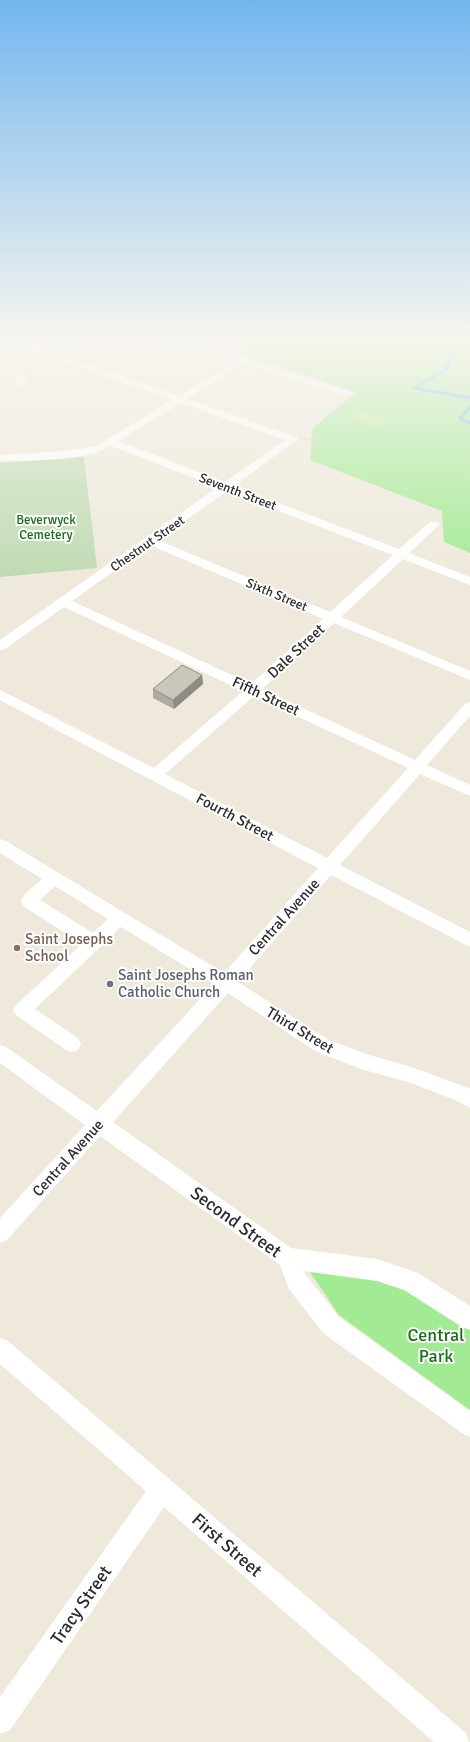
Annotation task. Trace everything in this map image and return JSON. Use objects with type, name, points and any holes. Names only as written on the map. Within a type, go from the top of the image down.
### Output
[{"type":"street","points":[[0,458],[86,452],[111,442],[144,421]]},
{"type":"street","points":[[243,421],[293,439]]},
{"type":"street","name":"Chestnut Street","points":[[0,646],[293,439]]},
{"type":"street","name":"Seventh Street","points":[[111,442],[470,581]]},
{"type":"street","name":"Dale Street","points":[[156,774],[253,690],[434,524]]},
{"type":"street","name":"Sixth Street","points":[[150,541],[470,676]]},
{"type":"street","name":"Fifth Street","points":[[63,602],[470,791]]},
{"type":"street","name":"Fourth Street","points":[[0,694],[156,774],[470,940]]},
{"type":"street","name":"Central Avenue","points":[[0,1233],[226,983],[470,707]]},
{"type":"street","name":"Third Street","points":[[0,845],[226,983],[321,1046],[361,1061],[411,1075],[470,1098]]},
{"type":"street","points":[[53,878],[29,901],[94,943]]},
{"type":"street","points":[[72,1044],[22,1010],[119,919]]},
{"type":"street","name":"Second Street","points":[[0,1053],[287,1258],[297,1281],[331,1325],[470,1425]]},
{"type":"street","points":[[287,1258],[376,1270],[410,1281],[470,1319]]},
{"type":"street","name":"First Street","points":[[0,1349],[455,1742]]},
{"type":"street","name":"Tracy Street","points":[[0,1720],[162,1489]]},
{"type":"path","points":[[293,439],[304,439],[310,441],[320,433]]},
{"type":"green space","points":[[321,421],[470,421],[470,553],[444,542],[442,511],[310,460],[313,428]]},
{"type":"green space","points":[[359,421],[384,421],[378,427]]},
{"type":"green space","name":"Beverwyck Cemetery","points":[[84,457],[97,568],[0,577],[0,463]]},
{"type":"green space","name":"Central Park","points":[[310,1272],[367,1276],[386,1280],[419,1295],[470,1330],[470,1410],[339,1315]]},
{"type":"building","points":[[182,665],[202,675],[173,700],[153,689]]},
{"type":"place","name":"Saint Josephs School","points":[[17,948]]},
{"type":"place","name":"Saint Josephs Roman Catholic Church","points":[[110,984]]}]
